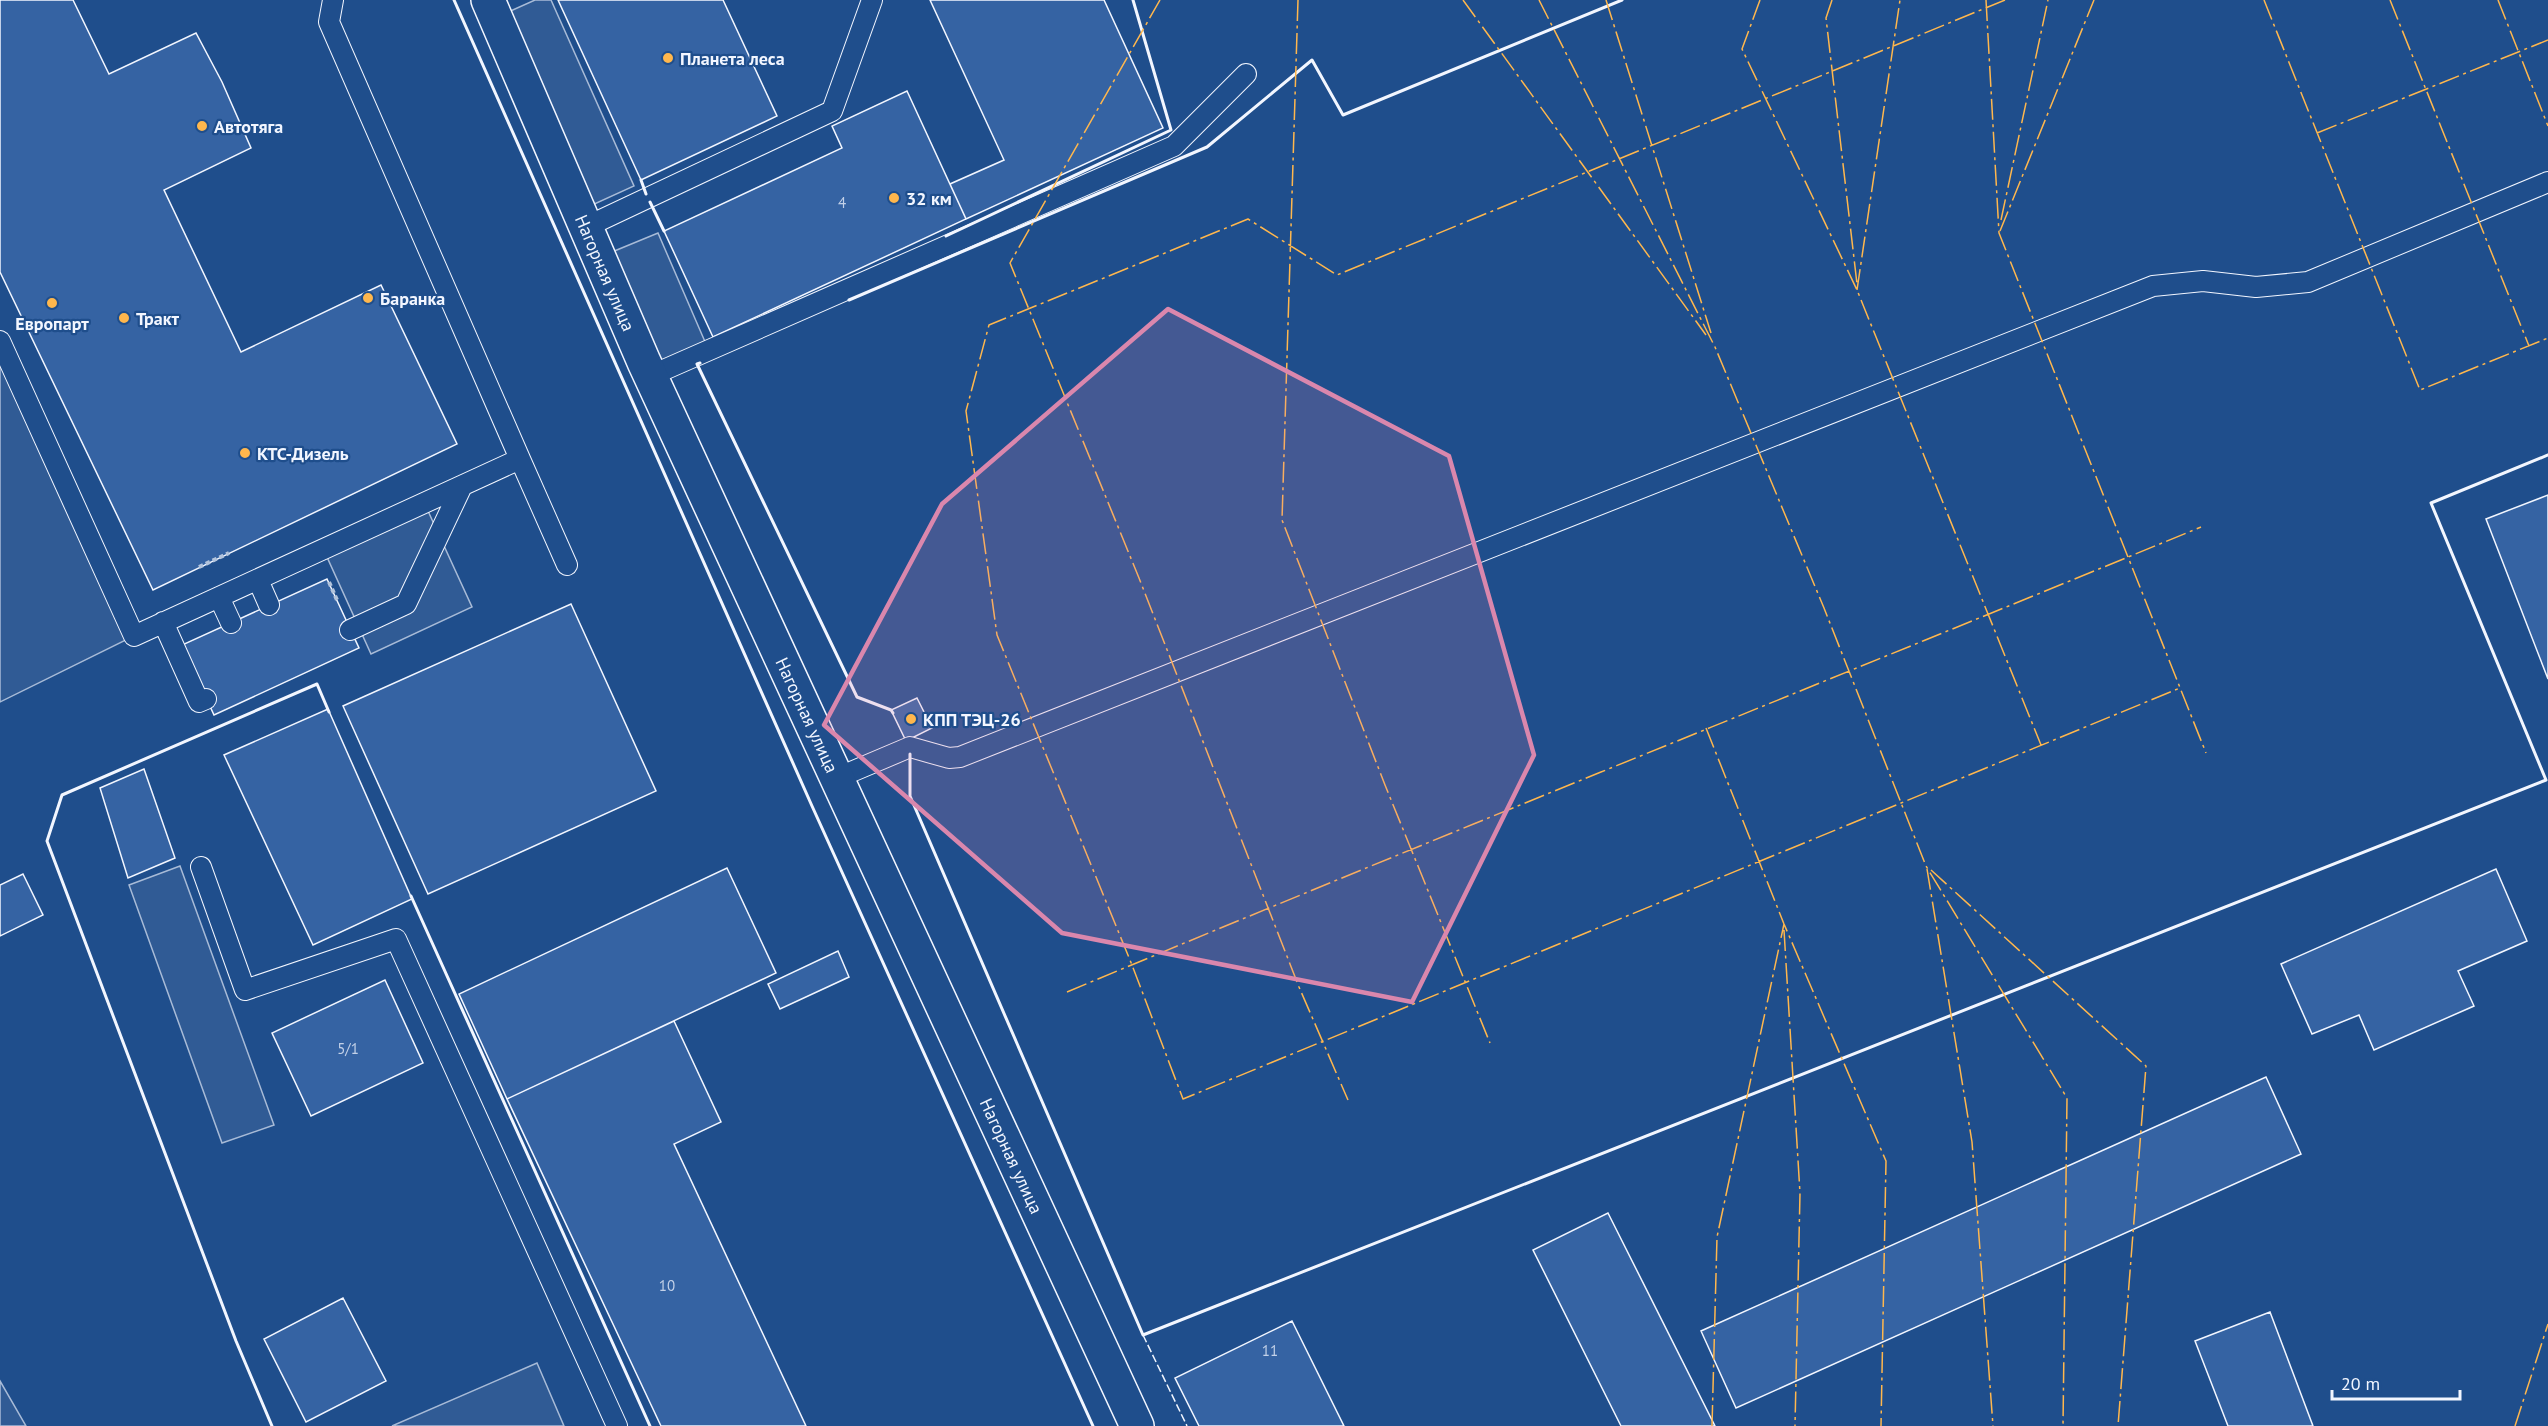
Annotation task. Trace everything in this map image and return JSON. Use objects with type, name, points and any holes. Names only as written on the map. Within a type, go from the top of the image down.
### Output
[{"type":"street","name":"Нагорная улица","points":[[488,0],[651,376],[1137,1426]]},
{"type":"lane","points":[[333,0],[329,22],[567,565]]},
{"type":"lane","points":[[586,227],[832,111],[872,0]]},
{"type":"lane","points":[[651,376],[1174,146],[1246,74]]},
{"type":"lane","points":[[837,778],[910,747],[949,758],[960,757],[2153,286],[2202,281],[2256,286],[2308,282],[2548,182]]},
{"type":"lane","points":[[0,341],[134,636],[520,459]]},
{"type":"lane","points":[[350,630],[406,604],[462,486]]},
{"type":"lane","points":[[258,580],[269,605]]},
{"type":"lane","points":[[219,597],[231,622]]},
{"type":"lane","points":[[163,622],[199,702],[206,699]]},
{"type":"lane","points":[[201,867],[245,990],[396,939],[617,1426]]},
{"type":"path","points":[[189,572],[229,553]]},
{"type":"path","points":[[320,582],[327,579],[339,606]]},
{"type":"highlighted area","points":[[1168,309],[1449,456],[1534,755],[1412,1002],[1062,933],[824,725],[942,504]]},
{"type":"shaded area","points":[[535,0],[551,0],[634,186],[590,206],[504,14]]},
{"type":"shaded area","points":[[658,233],[706,344],[660,363],[612,252]]},
{"type":"shaded area","points":[[0,341],[134,636],[0,702]]},
{"type":"shaded area","points":[[428,511],[472,607],[371,654],[327,557]]},
{"type":"shaded area","points":[[180,866],[274,1125],[222,1143],[129,885]]},
{"type":"shaded area","points":[[537,1363],[564,1426],[392,1426]]},
{"type":"shaded area","points":[[0,1381],[26,1426],[0,1426]]},
{"type":"building","name":"Тракт","points":[[0,0],[73,0],[109,74],[196,33],[222,82],[251,148],[164,190],[241,352],[381,285],[457,444],[153,590],[0,272]]},
{"type":"building","name":"Планета леса","points":[[558,0],[723,0],[777,116],[641,180]]},
{"type":"building","points":[[930,0],[1104,0],[1163,128],[966,219],[950,184],[1004,160]]},
{"type":"building","points":[[907,91],[966,219],[713,337],[664,231],[842,148],[832,126]]},
{"type":"building","points":[[2548,495],[2548,679],[2486,519]]},
{"type":"building","points":[[327,579],[359,648],[214,715],[182,645]]},
{"type":"building","points":[[571,604],[656,791],[428,894],[343,706]]},
{"type":"building","name":"КПП ТЭЦ-26","points":[[917,698],[932,728],[906,741],[891,710]]},
{"type":"building","points":[[328,709],[412,899],[313,945],[224,755]]},
{"type":"building","points":[[144,769],[175,858],[128,878],[100,788]]},
{"type":"building","points":[[727,868],[776,973],[507,1099],[459,994]]},
{"type":"building","points":[[2496,869],[2527,941],[2458,971],[2474,1006],[2374,1050],[2359,1015],[2312,1034],[2281,964]]},
{"type":"building","points":[[23,874],[43,915],[0,936],[0,885]]},
{"type":"building","points":[[838,951],[849,977],[780,1009],[768,984]]},
{"type":"building","points":[[385,980],[423,1063],[311,1116],[272,1033]]},
{"type":"building","points":[[674,1021],[721,1122],[674,1144],[806,1426],[661,1426],[507,1099]]},
{"type":"building","points":[[2266,1077],[2301,1154],[1736,1408],[1701,1331]]},
{"type":"building","points":[[1608,1213],[1715,1426],[1621,1426],[1533,1250]]},
{"type":"building","points":[[343,1298],[386,1381],[306,1422],[264,1339]]},
{"type":"building","points":[[2270,1312],[2313,1426],[2228,1426],[2195,1341]]},
{"type":"building","points":[[1292,1321],[1344,1426],[1199,1426],[1175,1378]]},
{"type":"fence","points":[[1143,1335],[1187,1426]]},
{"type":"wall","points":[[454,0],[812,806],[1093,1426]]},
{"type":"wall","points":[[946,236],[1171,130],[1133,0]]},
{"type":"wall","points":[[849,300],[1207,147],[1312,60],[1343,115],[1622,0]]},
{"type":"wall","points":[[641,180],[646,194]]},
{"type":"wall","points":[[650,202],[664,231]]},
{"type":"wall","points":[[700,363],[697,364],[857,697],[891,710],[893,713]]},
{"type":"wall","points":[[910,754],[910,796],[1143,1335],[2546,780],[2431,503],[2548,455]]},
{"type":"wall","points":[[272,1426],[236,1341],[47,841],[62,795],[317,684],[329,712]]},
{"type":"wall","points":[[411,896],[650,1426]]},
{"type":"power","points":[[1160,0],[1010,263],[1139,578],[1299,987],[1348,1100]]},
{"type":"power","points":[[1298,0],[1282,520],[1385,785],[1490,1043]]},
{"type":"power","points":[[1463,0],[1706,335]]},
{"type":"power","points":[[1539,0],[1715,347],[1824,608],[1926,866],[2067,1098],[2063,1426]]},
{"type":"power","points":[[1606,0],[1711,333]]},
{"type":"power","points":[[1760,0],[1742,49],[1857,290],[2041,745]]},
{"type":"power","points":[[1832,0],[1826,18],[1857,284]]},
{"type":"power","points":[[1857,290],[1900,0]]},
{"type":"power","points":[[1986,0],[1999,233],[2206,753]]},
{"type":"power","points":[[2005,0],[1337,275],[1248,219],[989,325],[966,411],[997,635],[1132,965],[1183,1099],[2180,688]]},
{"type":"power","points":[[2001,220],[2048,0]]},
{"type":"power","points":[[2000,231],[2094,0]]},
{"type":"power","points":[[2264,0],[2420,390],[2548,338]]},
{"type":"power","points":[[2390,0],[2529,346]]},
{"type":"power","points":[[2498,0],[2548,126]]},
{"type":"power","points":[[2317,133],[2548,40]]},
{"type":"power","points":[[1067,992],[2201,527]]},
{"type":"power","points":[[1706,728],[1784,924],[1886,1161],[1881,1426]]},
{"type":"power","points":[[1927,869],[1972,1142],[1993,1426]]},
{"type":"power","points":[[1931,870],[2146,1066],[2118,1426]]},
{"type":"power","points":[[1712,1426],[1717,1237],[1784,924]]},
{"type":"power","points":[[1784,930],[1800,1193],[1795,1426]]},
{"type":"power","points":[[2515,1426],[2548,1324]]},
{"type":"place","name":"Планета леса","points":[[668,58]]},
{"type":"place","name":"Автотяга","points":[[202,126]]},
{"type":"place","name":"32 км","points":[[894,198]]},
{"type":"place","name":"Баранка","points":[[368,298]]},
{"type":"place","name":"Европарт","points":[[52,303]]},
{"type":"place","name":"Тракт","points":[[124,318]]},
{"type":"place","name":"КТС-Дизель","points":[[245,453]]},
{"type":"place","name":"КПП ТЭЦ-26","points":[[911,719]]}]
